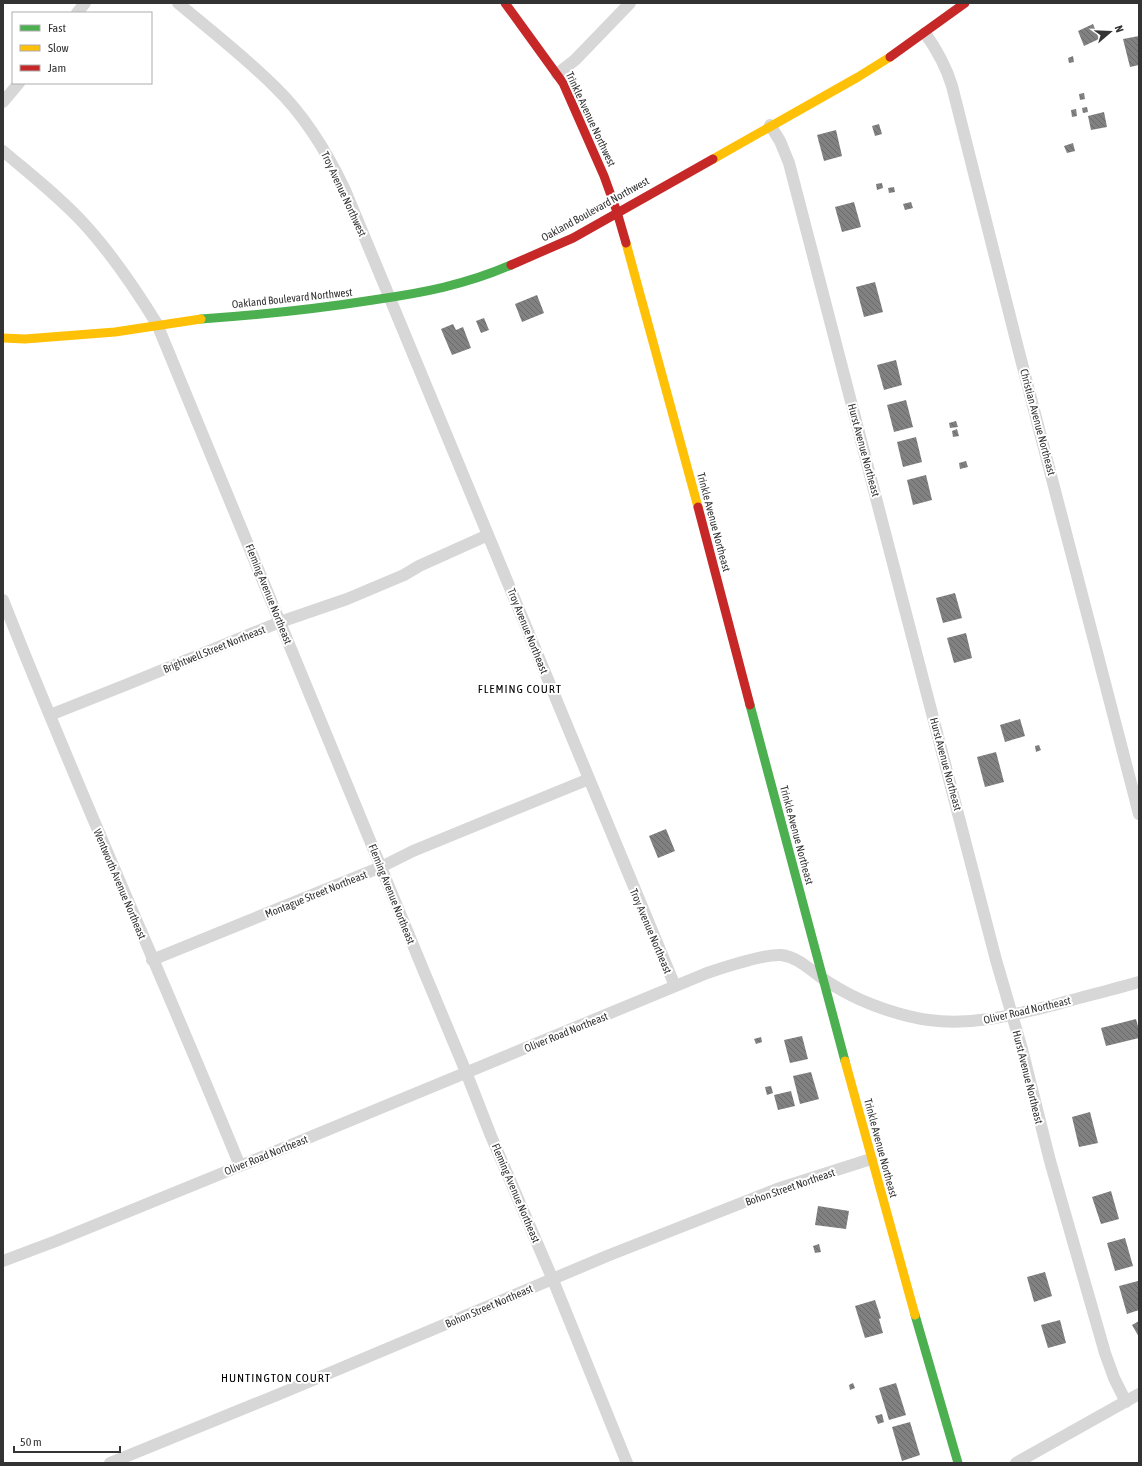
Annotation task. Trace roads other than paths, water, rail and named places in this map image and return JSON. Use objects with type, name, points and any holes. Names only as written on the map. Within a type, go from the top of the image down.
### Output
[{"type":"street","points":[[78,12],[85,3]]},
{"type":"street","name":"Troy Avenue Northwest","points":[[178,3],[276,87],[318,139],[334,166],[345,190],[390,298]]},
{"type":"street","name":"Trinkle Avenue Northwest","points":[[505,3],[563,83],[604,176],[617,212]]},
{"type":"street","points":[[557,74],[575,60],[630,3]]},
{"type":"street","name":"Oakland Boulevard Northwest","points":[[3,338],[25,339],[87,335],[116,332],[157,324],[189,320],[312,309],[390,298],[457,285],[489,275],[572,238],[864,73],[926,33],[965,3]]},
{"type":"street","name":"Christian Avenue Northeast","points":[[926,33],[938,52],[952,86],[1139,814]]},
{"type":"street","points":[[3,102],[18,84]]},
{"type":"street","name":"Hurst Avenue Northeast","points":[[770,125],[780,141],[789,163],[996,960],[1050,1161],[1105,1353],[1114,1378],[1126,1402]]},
{"type":"street","name":"Fleming Avenue Northeast","points":[[3,151],[58,198],[86,226],[112,257],[137,291],[157,324],[466,1072],[491,1136],[553,1280],[628,1463]]},
{"type":"street","name":"Trinkle Avenue Northeast","points":[[617,212],[679,435],[871,1159],[958,1463]]},
{"type":"street","name":"Troy Avenue Northeast","points":[[390,298],[675,986]]},
{"type":"street","name":"Brightwell Street Northeast","points":[[50,715],[280,622],[347,599],[404,575],[419,566],[488,535]]},
{"type":"street","name":"Wentworth Avenue Northeast","points":[[3,600],[152,960],[240,1166]]},
{"type":"street","name":"Montague Street Northeast","points":[[152,960],[381,867],[413,851],[589,779]]},
{"type":"street","name":"Oliver Road Northeast","points":[[3,1261],[240,1166],[675,986],[734,964],[779,955],[797,960],[845,992],[879,1007],[913,1018],[930,1021],[959,1022],[988,1020],[1139,982]]},
{"type":"street","name":"Bohon Street Northeast","points":[[110,1463],[553,1280],[607,1256],[777,1189],[871,1159]]},
{"type":"street","points":[[1016,1463],[1139,1394]]},
{"type":"district","name":"FLEMING COURT","points":[[520,689]]},
{"type":"district","name":"HUNTINGTON COURT","points":[[276,1378]]}]
